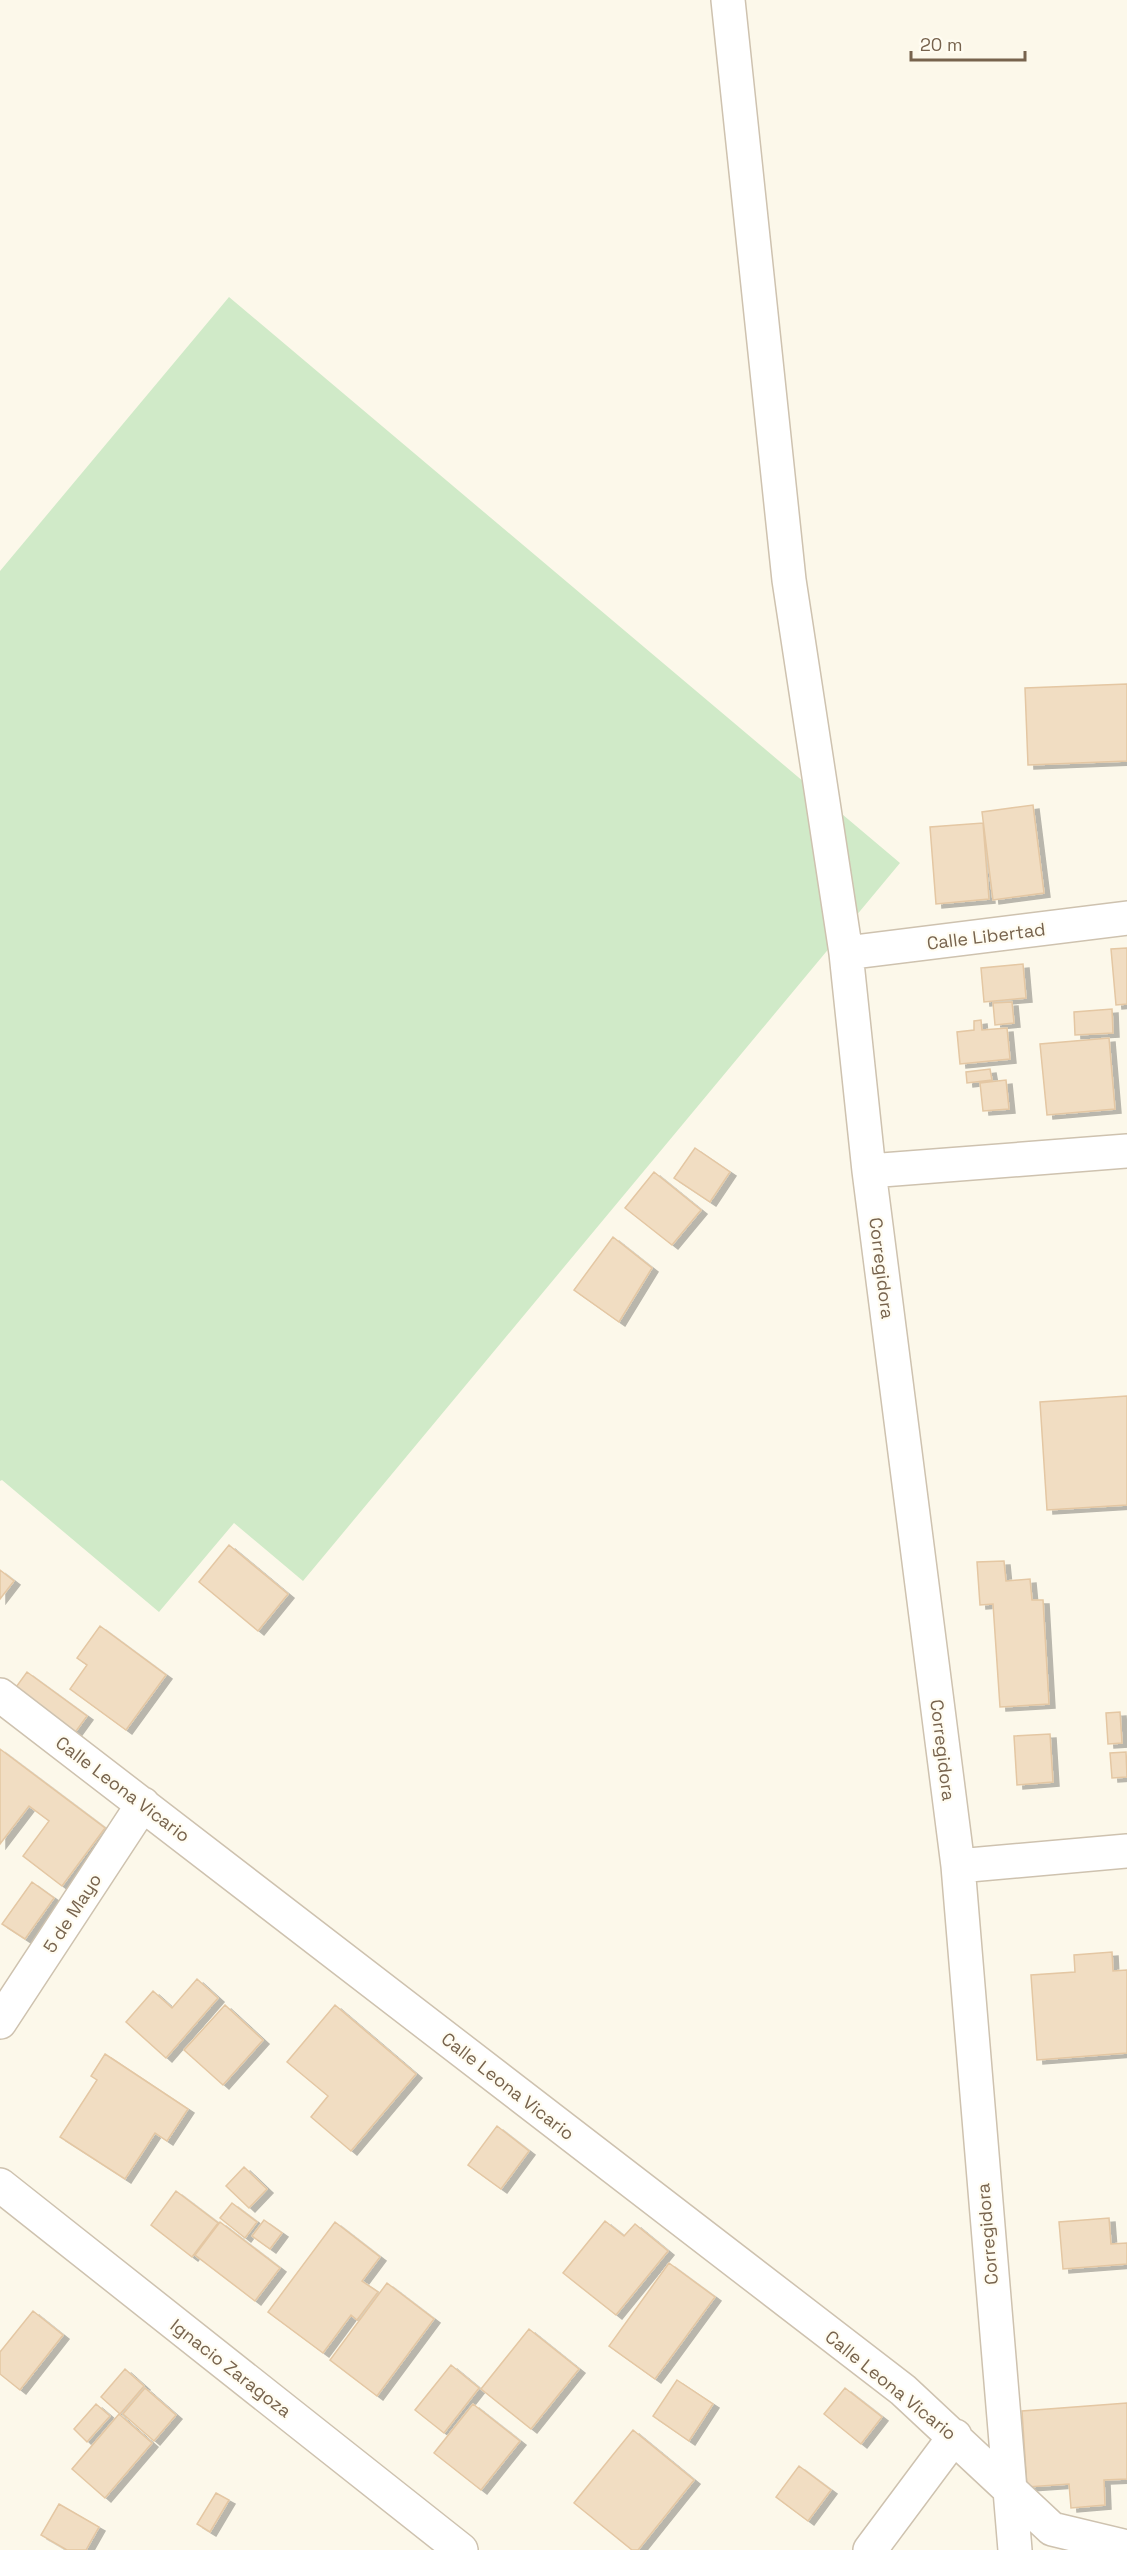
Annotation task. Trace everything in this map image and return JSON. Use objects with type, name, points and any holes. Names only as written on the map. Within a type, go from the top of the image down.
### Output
[{"type":"street","name":"Corregidora","points":[[728,0],[789,580],[846,953],[869,1171],[958,1866],[1015,2550]]},
{"type":"street","name":"Calle Libertad","points":[[846,953],[1127,918]]},
{"type":"street","points":[[869,1171],[1127,1150]]},
{"type":"street","name":"Calle Leona Vicario","points":[[0,1695],[903,2390],[955,2436],[1052,2529],[1127,2547]]},
{"type":"street","name":"5 de Mayo","points":[[0,2022],[143,1804]]},
{"type":"street","points":[[958,1866],[1127,1851]]},
{"type":"street","name":"Ignacio Zaragoza","points":[[0,2185],[461,2550]]},
{"type":"street","points":[[870,2550],[955,2436]]},
{"type":"green space","points":[[229,297],[900,863],[303,1581],[234,1523],[159,1612],[2,1480],[0,1481],[0,571]]},
{"type":"building","points":[[1127,684],[1127,761],[1028,765],[1025,688]]},
{"type":"building","points":[[1033,805],[1044,893],[993,900],[982,812]]},
{"type":"building","points":[[983,823],[989,899],[936,904],[930,827]]},
{"type":"building","points":[[1127,948],[1127,1004],[1116,1005],[1111,949]]},
{"type":"building","points":[[1023,964],[1026,998],[984,1002],[981,968]]},
{"type":"building","points":[[1012,1002],[1014,1023],[995,1025],[993,1003]]},
{"type":"building","points":[[1112,1009],[1113,1033],[1075,1035],[1074,1012]]},
{"type":"building","points":[[981,1020],[982,1030],[1007,1028],[1010,1059],[960,1064],[957,1032],[974,1030],[974,1021]]},
{"type":"building","points":[[1109,1038],[1115,1109],[1047,1115],[1040,1044]]},
{"type":"building","points":[[990,1069],[992,1080],[967,1083],[966,1072]]},
{"type":"building","points":[[1006,1080],[1009,1109],[983,1111],[980,1083]]},
{"type":"building","points":[[695,1148],[730,1172],[710,1202],[674,1178]]},
{"type":"building","points":[[654,1172],[701,1210],[672,1245],[625,1208]]},
{"type":"building","points":[[613,1237],[652,1268],[619,1322],[574,1290]]},
{"type":"building","points":[[1127,1396],[1127,1505],[1047,1510],[1040,1402]]},
{"type":"building","points":[[229,1545],[288,1594],[258,1631],[199,1582]]},
{"type":"building","points":[[1004,1561],[1006,1581],[1030,1579],[1032,1600],[1043,1600],[1049,1704],[1000,1707],[993,1604],[980,1605],[977,1562]]},
{"type":"building","points":[[0,1570],[14,1581],[0,1599]]},
{"type":"building","points":[[100,1626],[166,1675],[126,1730],[70,1689],[87,1665],[77,1658]]},
{"type":"building","points":[[27,1672],[87,1716],[71,1738],[11,1694]]},
{"type":"building","points":[[1120,1712],[1122,1743],[1108,1744],[1106,1713]]},
{"type":"building","points":[[1050,1734],[1053,1782],[1017,1785],[1014,1736]]},
{"type":"building","points":[[0,1749],[105,1828],[62,1886],[23,1856],[49,1821],[29,1806],[0,1844]]},
{"type":"building","points":[[1126,1752],[1127,1777],[1112,1778],[1110,1753]]},
{"type":"building","points":[[32,1882],[54,1898],[25,1939],[2,1924]]},
{"type":"building","points":[[1112,1952],[1113,1971],[1127,1970],[1127,2053],[1037,2060],[1031,1975],[1075,1972],[1074,1955]]},
{"type":"building","points":[[197,1979],[218,1998],[166,2058],[126,2022],[153,1991],[172,2008]]},
{"type":"building","points":[[225,2005],[263,2040],[223,2085],[184,2050]]},
{"type":"building","points":[[335,2005],[416,2074],[351,2151],[311,2117],[328,2096],[287,2062]]},
{"type":"building","points":[[105,2054],[188,2109],[167,2141],[155,2133],[125,2179],[60,2137],[97,2080],[91,2076]]},
{"type":"building","points":[[497,2126],[529,2151],[501,2189],[468,2165]]},
{"type":"building","points":[[244,2167],[267,2189],[249,2208],[226,2186]]},
{"type":"building","points":[[176,2191],[218,2223],[192,2257],[151,2225]]},
{"type":"building","points":[[232,2203],[257,2222],[245,2238],[220,2218]]},
{"type":"building","points":[[1109,2218],[1111,2244],[1127,2243],[1127,2264],[1063,2269],[1059,2222]]},
{"type":"building","points":[[264,2220],[282,2233],[270,2249],[252,2236]]},
{"type":"building","points":[[605,2221],[624,2236],[635,2224],[668,2251],[616,2315],[563,2273]]},
{"type":"building","points":[[220,2222],[280,2268],[255,2301],[195,2255]]},
{"type":"building","points":[[335,2222],[380,2257],[362,2281],[378,2292],[357,2320],[351,2315],[323,2353],[268,2312]]},
{"type":"building","points":[[669,2263],[715,2297],[655,2379],[609,2346]]},
{"type":"building","points":[[387,2283],[434,2319],[377,2396],[330,2360]]},
{"type":"building","points":[[33,2311],[63,2335],[20,2390],[0,2374],[0,2352]]},
{"type":"building","points":[[529,2329],[579,2369],[531,2429],[481,2389]]},
{"type":"building","points":[[451,2365],[479,2388],[444,2433],[415,2410]]},
{"type":"building","points":[[125,2369],[144,2386],[120,2414],[101,2397]]},
{"type":"building","points":[[677,2380],[713,2404],[689,2441],[653,2416]]},
{"type":"building","points":[[145,2388],[176,2415],[154,2441],[123,2414]]},
{"type":"building","points":[[845,2388],[882,2417],[861,2444],[824,2414]]},
{"type":"building","points":[[1127,2403],[1127,2479],[1104,2480],[1105,2505],[1071,2508],[1069,2484],[1027,2487],[1022,2411]]},
{"type":"building","points":[[96,2404],[110,2416],[87,2442],[74,2429]]},
{"type":"building","points":[[473,2404],[520,2441],[481,2490],[434,2453]]},
{"type":"building","points":[[119,2414],[152,2443],[105,2498],[72,2469]]},
{"type":"building","points":[[633,2430],[694,2480],[638,2550],[632,2550],[574,2503]]},
{"type":"building","points":[[799,2466],[831,2490],[808,2521],[776,2497]]},
{"type":"building","points":[[216,2493],[229,2500],[210,2532],[197,2524]]},
{"type":"building","points":[[59,2504],[99,2527],[86,2550],[67,2550],[41,2535]]}]
